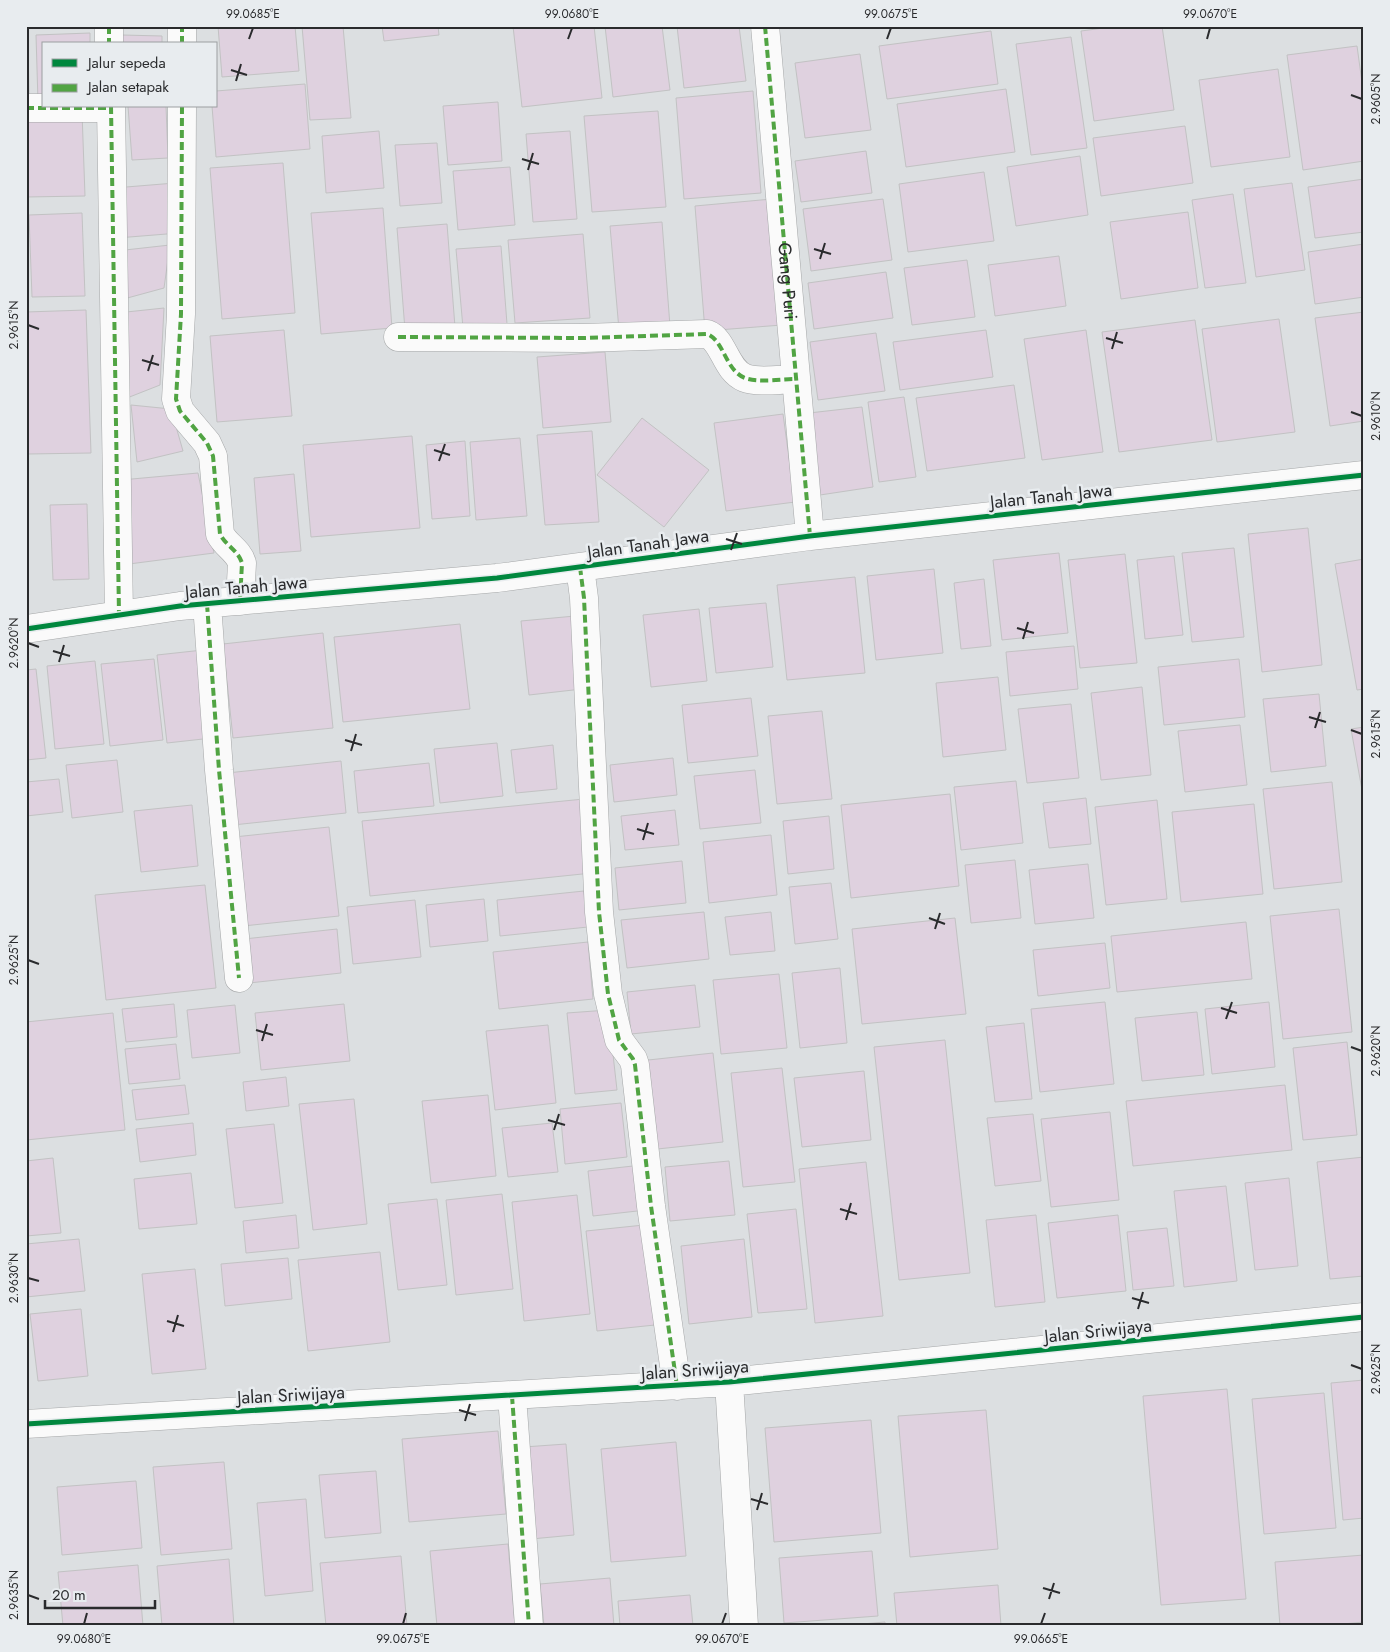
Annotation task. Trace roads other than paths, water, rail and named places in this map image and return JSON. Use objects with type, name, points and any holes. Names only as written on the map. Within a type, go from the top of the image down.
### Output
[{"type":"street","points":[[109,26],[109,42]]},
{"type":"street","points":[[182,26],[182,42]]},
{"type":"street","name":"Gang Puri","points":[[765,26],[810,536]]},
{"type":"street","points":[[26,108],[42,108]]},
{"type":"street","points":[[111,108],[119,615]]},
{"type":"street","points":[[182,108],[180,314],[176,399],[180,411],[207,443],[213,456],[220,534],[227,545],[235,550],[242,563],[240,601]]},
{"type":"street","points":[[398,336],[583,338],[707,334],[715,339],[729,363],[742,376],[754,380],[796,379]]},
{"type":"street","name":"Jalan Tanah Jawa","points":[[26,629],[207,604],[497,578],[810,536],[1364,475]]},
{"type":"street","points":[[580,567],[584,598],[599,912],[608,994],[619,1040],[630,1054],[635,1065],[677,1386]]},
{"type":"street","points":[[207,604],[219,770],[238,978]]},
{"type":"street","name":"Jalan Sriwijaya","points":[[26,1424],[729,1382],[1364,1317]]},
{"type":"street","points":[[729,1382],[744,1626]]},
{"type":"street","points":[[512,1396],[529,1626]]}]
